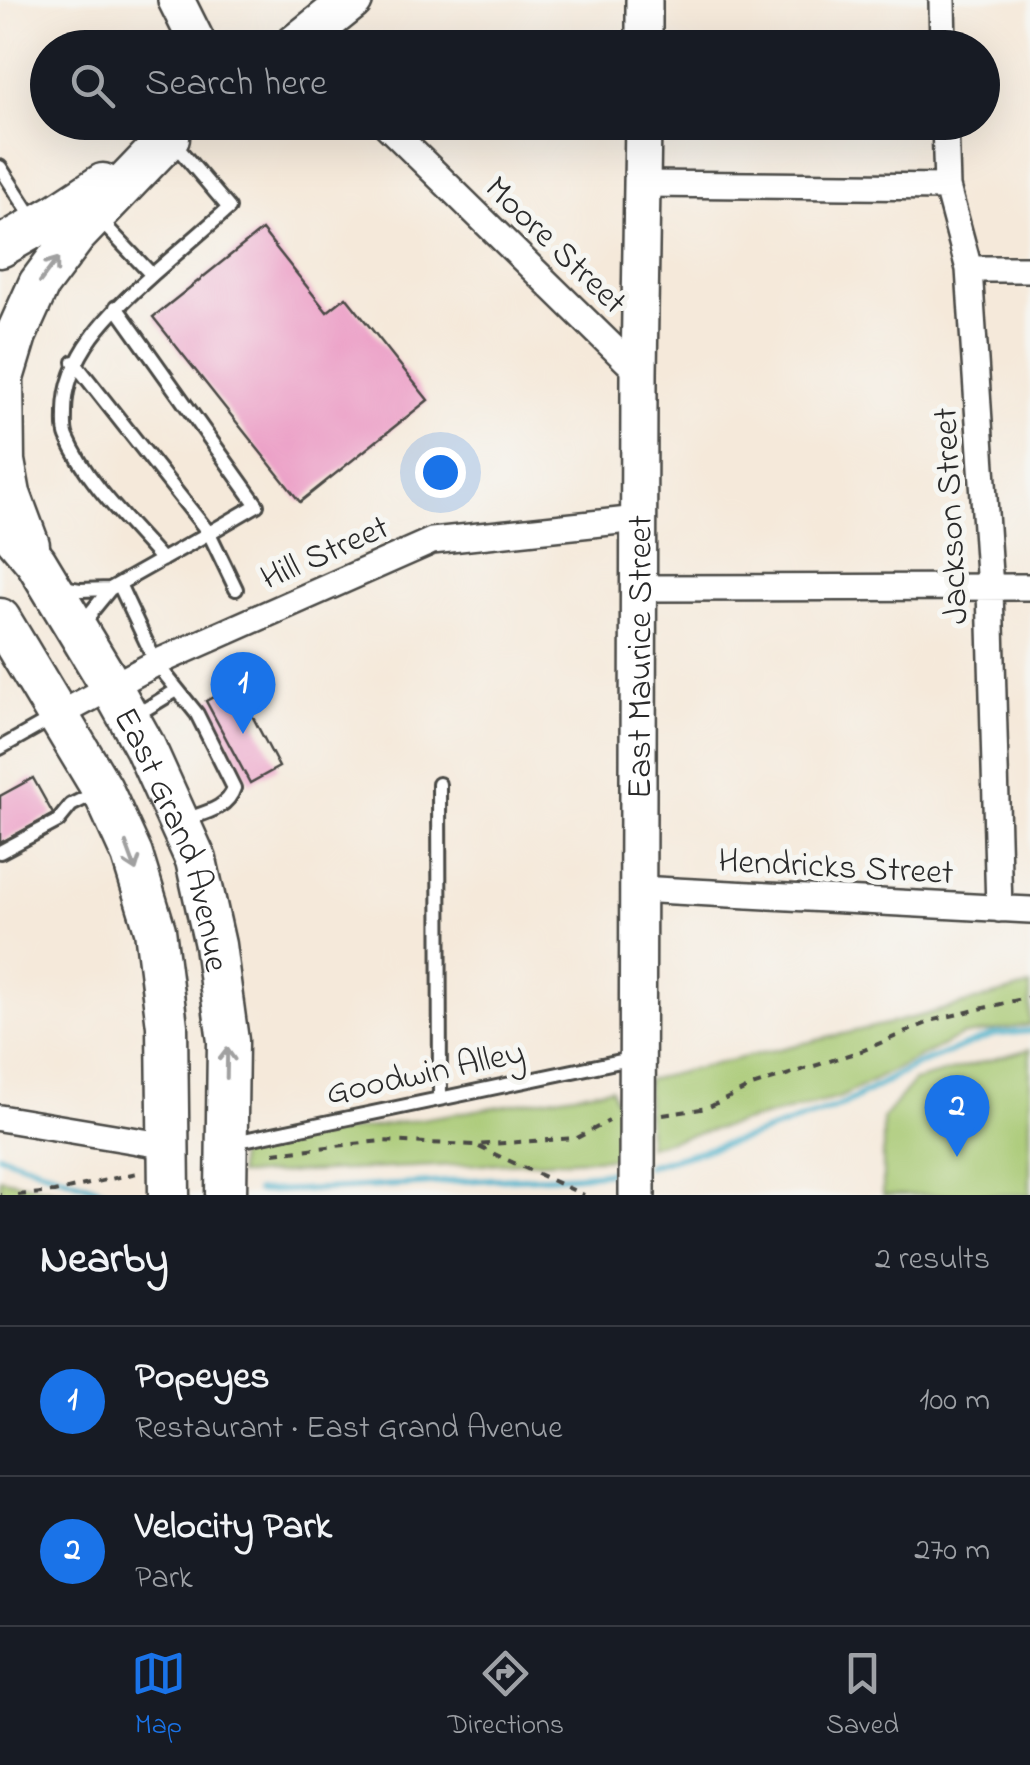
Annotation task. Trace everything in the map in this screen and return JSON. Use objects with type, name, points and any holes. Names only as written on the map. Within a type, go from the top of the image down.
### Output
[{"type":"main road","points":[[317,30],[352,0]]},
{"type":"main road","points":[[0,247],[60,213],[166,140]]},
{"type":"main road","points":[[42,572],[10,494],[4,461],[3,378],[16,335],[39,284],[75,236],[170,140]]},
{"type":"main road","name":"East Grand Avenue","points":[[0,519],[42,572],[120,703],[196,860],[215,945],[228,1040],[226,1165]]},
{"type":"main road","name":"East Grand Avenue","points":[[0,619],[102,789],[132,855],[155,930],[166,1026],[159,1170]]},
{"type":"street","points":[[176,0],[191,30]]},
{"type":"street","points":[[644,0],[644,30]]},
{"type":"street","points":[[942,0],[943,30]]},
{"type":"street","name":"Moore Street","points":[[401,140],[639,373]]},
{"type":"street","name":"East Maurice Street","points":[[636,1194],[643,140]]},
{"type":"street","name":"Jackson Street","points":[[945,140],[946,187],[969,269],[990,589],[999,909]]},
{"type":"street","points":[[643,184],[946,187]]},
{"type":"street","points":[[969,269],[1030,270]]},
{"type":"street","name":"Hill Street","points":[[57,716],[120,703],[156,663],[432,541],[638,519]]},
{"type":"street","points":[[638,588],[1030,587]]},
{"type":"street","name":"Hendricks Street","points":[[637,890],[1030,910]]},
{"type":"street","points":[[0,1118],[159,1170]]},
{"type":"lane","points":[[162,560],[85,470],[65,433],[64,398],[74,362],[116,307],[229,208],[186,140]]},
{"type":"lane","points":[[0,166],[37,226]]},
{"type":"lane","points":[[95,216],[152,275]]},
{"type":"lane","points":[[81,638],[92,611],[115,586],[257,506],[116,307]]},
{"type":"lane","points":[[74,362],[209,533],[236,589]]},
{"type":"lane","points":[[42,572],[80,590],[115,586]]},
{"type":"lane","points":[[115,586],[156,663],[196,714],[234,788],[231,799],[223,806],[180,822]]},
{"type":"lane","points":[[120,703],[176,690]]},
{"type":"lane","points":[[0,748],[57,716]]},
{"type":"lane","points":[[439,784],[440,1098]]},
{"type":"lane","points":[[0,852],[58,821],[71,805],[102,789]]},
{"type":"lane","name":"Goodwin Alley","points":[[226,1165],[440,1098],[637,1058]]},
{"type":"path","points":[[226,1165],[381,1141],[475,1145],[576,1138],[608,1121],[636,1134],[707,1108],[752,1086],[864,1050],[934,1020],[1030,997]]},
{"type":"path","points":[[475,1145],[583,1194]]},
{"type":"path","points":[[18,1195],[54,1192],[159,1170]]},
{"type":"green space","points":[[1030,986],[1030,1025],[961,1036],[839,1098],[648,1146],[647,1080]]},
{"type":"green space","points":[[1030,1049],[1030,1195],[883,1195],[883,1118],[914,1081]]},
{"type":"green space","points":[[611,1088],[619,1110],[615,1158],[238,1175],[238,1149]]},
{"type":"green space","points":[[0,1178],[75,1195],[0,1195]]},
{"type":"building","points":[[262,230],[327,312],[346,297],[428,400],[300,502],[153,317]]},
{"type":"building","points":[[236,685],[279,767],[250,783],[206,701]]},
{"type":"building","points":[[33,778],[53,814],[0,843],[0,796]]},
{"type":"waterway","points":[[647,1166],[843,1105],[916,1065],[993,1035],[1030,1031]]},
{"type":"waterway","points":[[0,1155],[111,1193],[136,1195]]},
{"type":"waterway","points":[[257,1191],[624,1170]]},
{"type":"place","name":"Popeyes","points":[[243,734]]},
{"type":"place","name":"Velocity Park","points":[[957,1157]]}]
